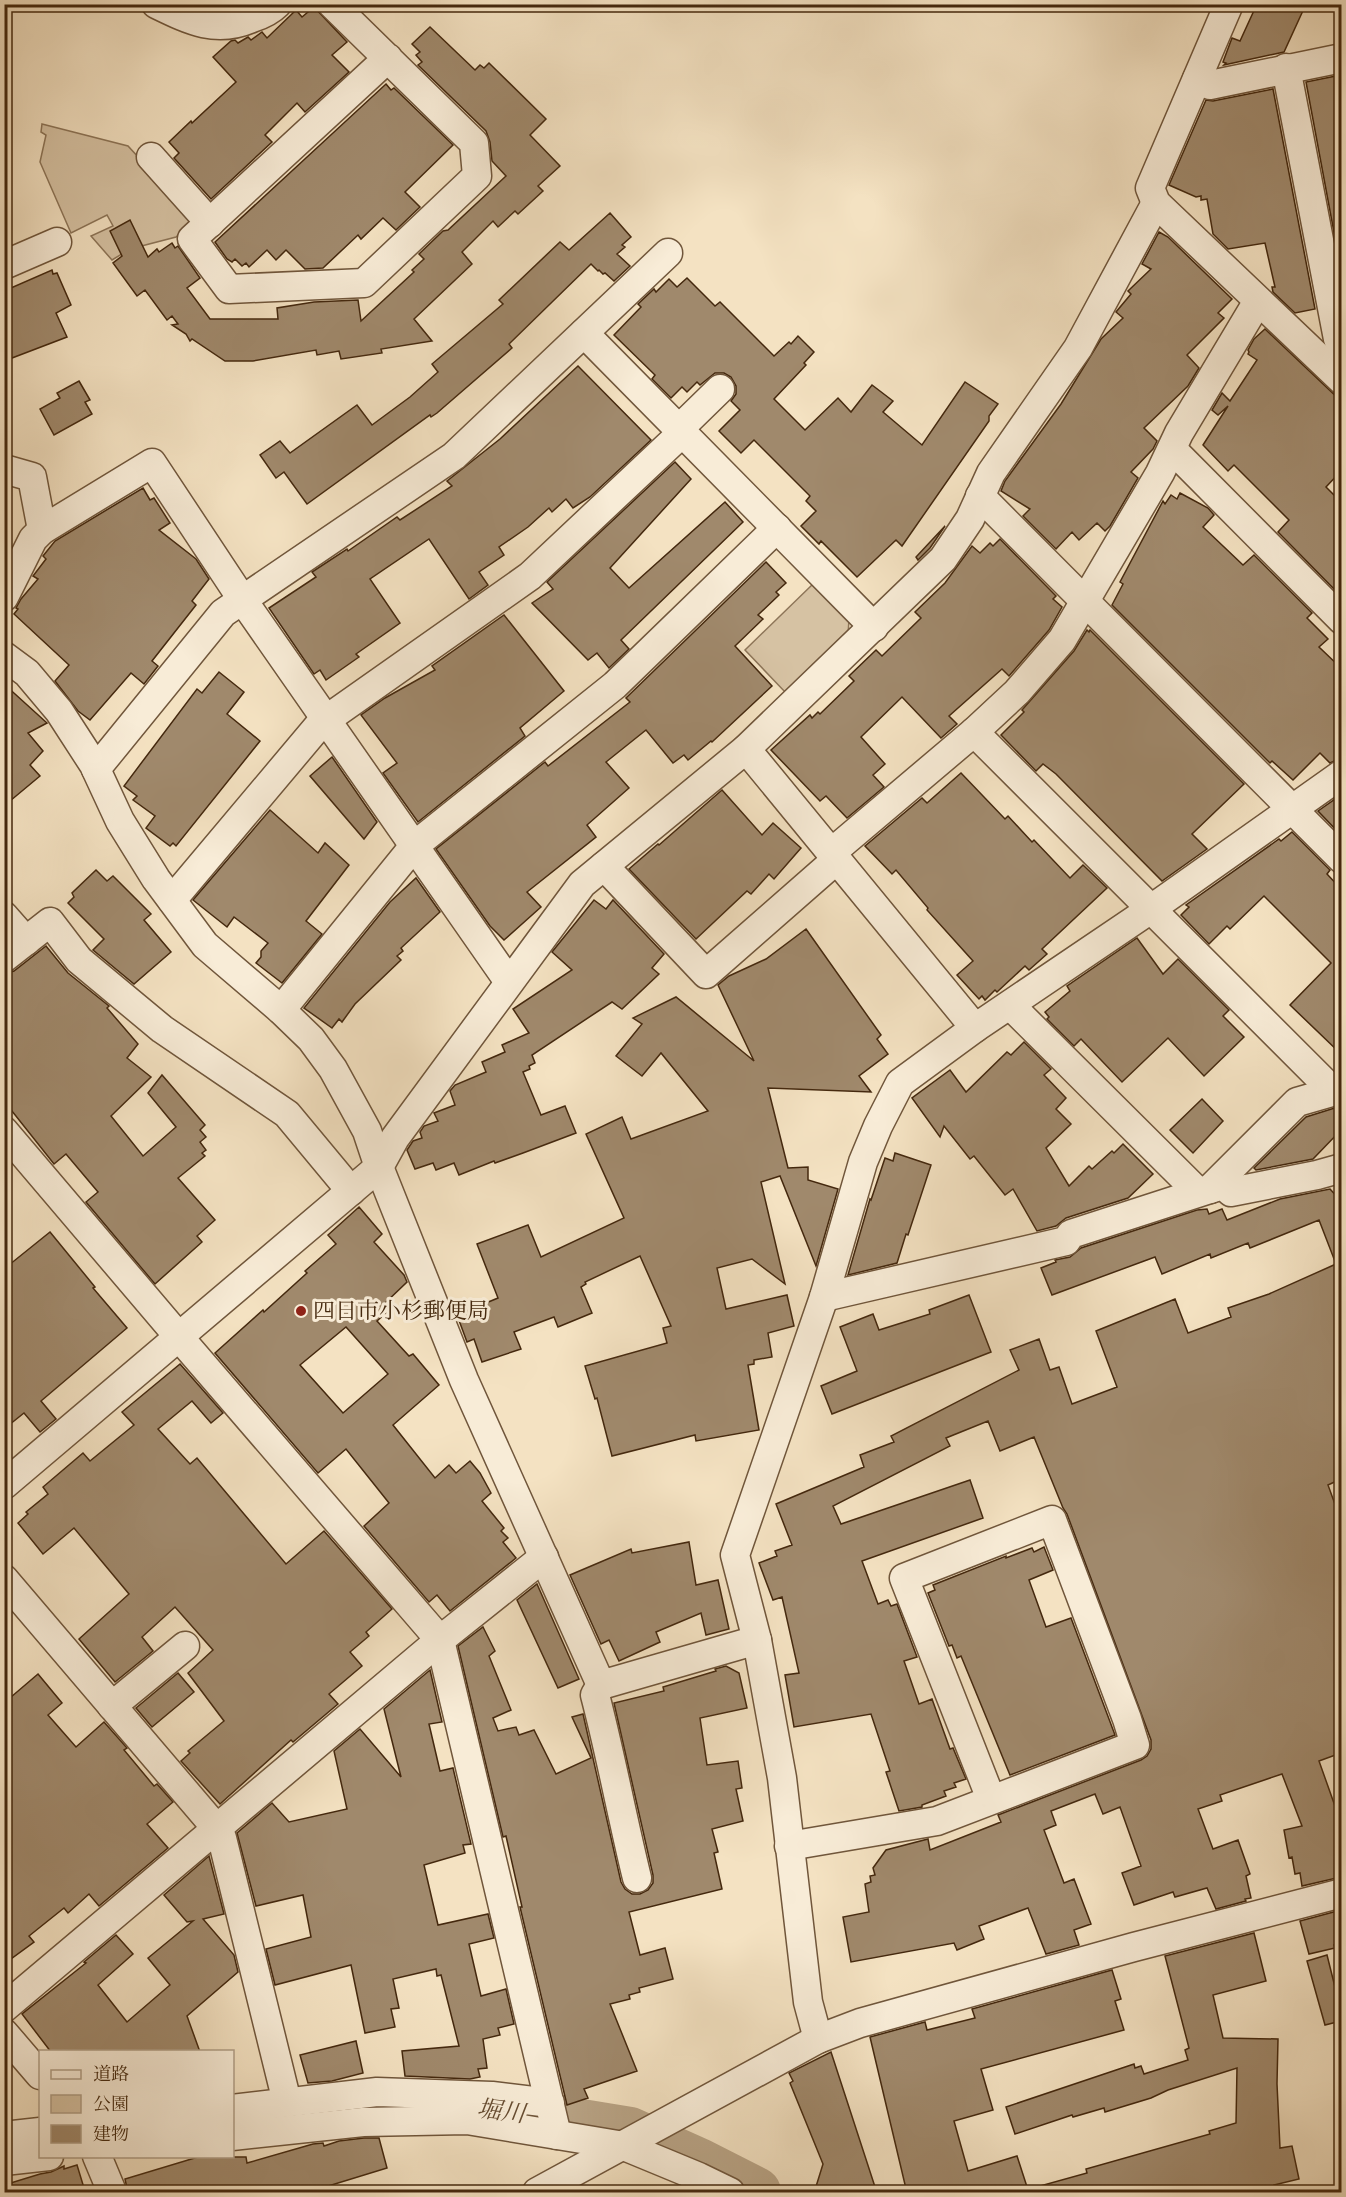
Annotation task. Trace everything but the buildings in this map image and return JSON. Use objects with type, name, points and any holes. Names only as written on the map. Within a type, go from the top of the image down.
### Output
[{"type":"street","points":[[156,4],[192,22],[219,26],[245,21],[277,4]]},
{"type":"street","points":[[332,4],[387,57],[474,143],[477,176],[364,283],[229,289],[192,238],[387,57]]},
{"type":"street","points":[[1229,4],[1150,188],[1156,203],[1341,380]]},
{"type":"street","points":[[1197,80],[1210,85],[1341,58]]},
{"type":"street","points":[[1286,68],[1334,271],[1338,339],[1341,343]]},
{"type":"street","points":[[151,157],[210,223]]},
{"type":"street","points":[[4,1485],[379,1167],[395,1137],[582,884],[746,749],[943,559],[970,519],[991,473],[1078,348],[1156,203]]},
{"type":"street","points":[[4,265],[57,242]]},
{"type":"street","points":[[96,769],[223,613],[454,456],[668,253]]},
{"type":"street","points":[[604,866],[706,974],[1017,692],[1062,640],[1258,301]]},
{"type":"street","points":[[584,333],[874,627]]},
{"type":"street","points":[[172,900],[326,719],[530,576],[681,430],[720,389]]},
{"type":"street","points":[[1172,449],[1341,620]]},
{"type":"street","points":[[4,597],[33,539],[42,530],[152,464],[242,599],[509,982]]},
{"type":"street","points":[[4,469],[33,477],[42,530]]},
{"type":"street","points":[[980,496],[1341,859]]},
{"type":"street","points":[[281,1010],[414,846],[615,685],[777,528]]},
{"type":"street","points":[[4,656],[27,673],[59,711],[96,769],[120,821],[156,879],[205,945],[311,1039],[333,1069],[367,1131],[379,1167],[464,1380],[600,1685]]},
{"type":"street","points":[[974,732],[1337,1090],[1297,1102],[1204,1190]]},
{"type":"street","points":[[746,749],[975,1028]]},
{"type":"street","points":[[818,2039],[808,2002],[782,1778],[757,1640],[735,1555],[824,1298],[863,1162],[900,1083],[975,1028],[1011,1006],[1151,909],[1341,774]]},
{"type":"street","points":[[4,916],[26,940]]},
{"type":"street","points":[[4,958],[50,922],[79,960],[162,1029],[287,1113],[351,1191]]},
{"type":"street","points":[[1011,1006],[1204,1190]]},
{"type":"street","points":[[4,1131],[440,1640],[553,2119]]},
{"type":"street","points":[[824,1298],[1066,1241],[1071,1234],[1223,1185],[1231,1192],[1341,1168]]},
{"type":"street","points":[[789,1846],[937,1821],[991,1798],[1135,1745],[1052,1520],[904,1578],[991,1798]]},
{"type":"street","points":[[4,2008],[440,1640],[544,1557]]},
{"type":"street","points":[[4,1579],[217,1829],[222,1838],[287,2102]]},
{"type":"street","points":[[637,1878],[595,1695],[600,1685],[757,1640]]},
{"type":"street","points":[[112,1706],[185,1646]]},
{"type":"street","points":[[537,2193],[818,2039],[860,2023],[1111,1953],[1341,1893]]},
{"type":"street","points":[[4,2033],[39,2074]]},
{"type":"street","points":[[234,2109],[377,2092],[492,2096],[625,2145],[730,2193]]},
{"type":"street","points":[[234,2136],[363,2122],[553,2119]]},
{"type":"street","points":[[4,2136],[39,2132]]},
{"type":"street","points":[[4,2161],[39,2158]]},
{"type":"street","points":[[97,2158],[112,2193]]},
{"type":"green space","points":[[42,124],[128,146],[196,220],[176,237],[130,249],[112,260],[91,236],[113,226],[107,215],[71,233],[40,162],[46,135],[41,132]]},
{"type":"green space","points":[[814,583],[849,619],[848,635],[786,693],[745,650]]},
{"type":"waterway","name":"堀川","points":[[450,2107],[514,2113],[630,2132],[756,2192]]},
{"type":"place","name":"四日市小杉郵便局","points":[[301,1311]]}]
